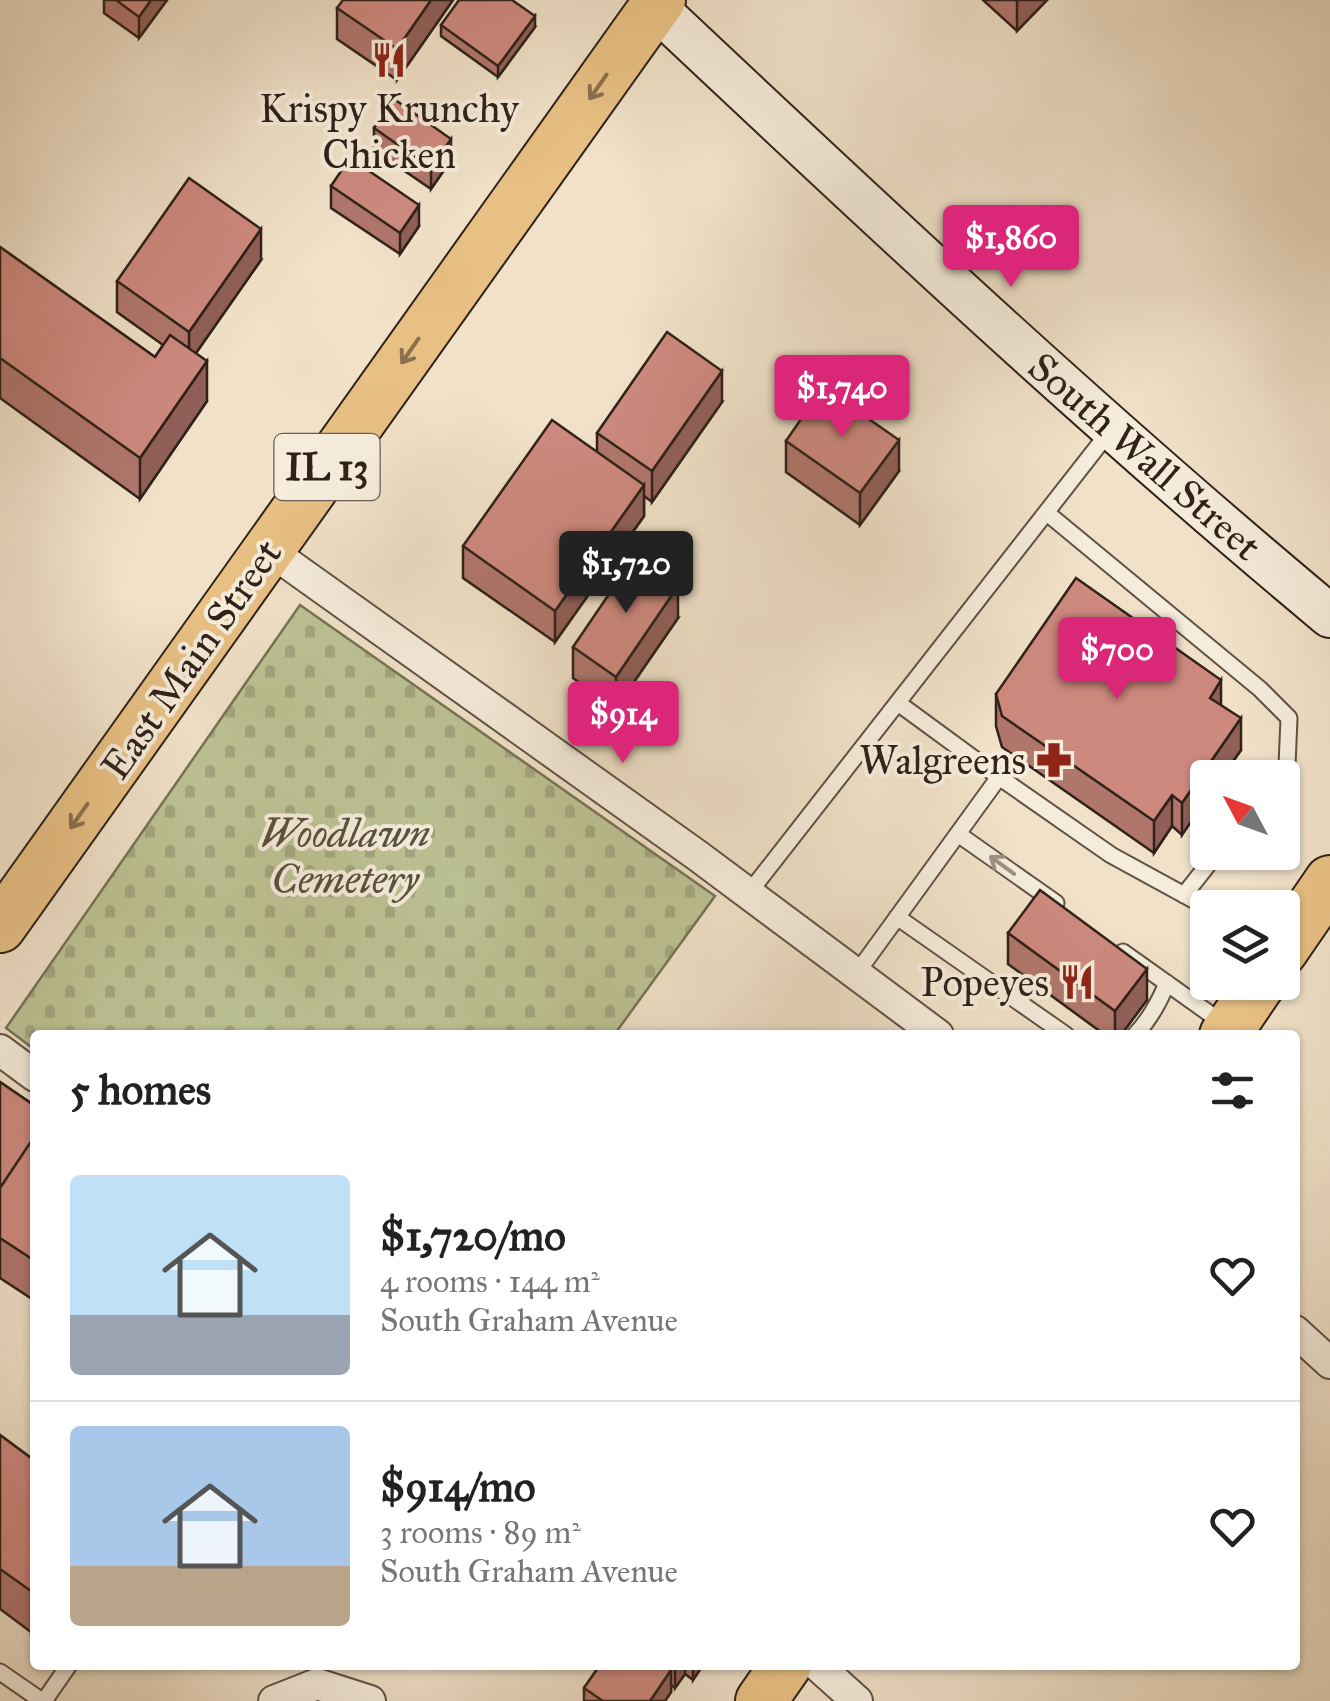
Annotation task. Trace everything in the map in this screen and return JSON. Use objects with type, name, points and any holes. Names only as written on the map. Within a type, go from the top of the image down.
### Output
[{"type":"highway","name":"East Main Street","points":[[0,927],[658,4]]},
{"type":"highway","points":[[1300,925],[1330,882]]},
{"type":"highway","points":[[1228,1030],[1249,1000]]},
{"type":"highway","points":[[761,1701],[783,1670]]},
{"type":"main road","name":"South Wall Street","points":[[658,4],[1036,362],[1330,616]]},
{"type":"street","points":[[269,550],[931,1030]]},
{"type":"street","points":[[0,1050],[30,1072]]},
{"type":"street","points":[[1300,1336],[1330,1363]]},
{"type":"street","points":[[823,1670],[858,1701]]},
{"type":"street","points":[[274,1701],[317,1684],[370,1701]]},
{"type":"lane","points":[[748,894],[1112,428]]},
{"type":"lane","points":[[1046,513],[1290,718],[1287,760]]},
{"type":"lane","points":[[898,703],[1111,854],[1190,898]]},
{"type":"lane","points":[[856,974],[999,777]]},
{"type":"lane","points":[[958,834],[1070,914]]},
{"type":"lane","points":[[1184,895],[1204,870]]},
{"type":"lane","points":[[897,917],[1059,1030]]},
{"type":"lane","points":[[1102,937],[1226,1030]]},
{"type":"lane","points":[[1139,1030],[1160,1001],[1166,983]]},
{"type":"lane","points":[[0,1672],[43,1701],[65,1670]]},
{"type":"green space","name":"Woodlawn Cemetery","points":[[300,605],[715,896],[618,1030],[30,1030],[30,1046],[6,1028]]},
{"type":"building","points":[[116,0],[151,0],[139,17]]},
{"type":"building","points":[[343,0],[431,0],[397,49],[337,8]]},
{"type":"building","points":[[459,0],[512,0],[535,16],[498,66],[441,25]]},
{"type":"building","points":[[394,99],[451,139],[431,168],[374,128]]},
{"type":"building","points":[[350,158],[419,205],[400,233],[331,186]]},
{"type":"building","points":[[189,178],[261,229],[189,332],[117,281]]},
{"type":"building","points":[[0,247],[155,357],[170,335],[207,361],[140,458],[0,358]]},
{"type":"building","points":[[667,332],[722,371],[652,471],[597,433]]},
{"type":"building","points":[[823,387],[899,440],[860,493],[786,441]]},
{"type":"building","points":[[552,420],[644,485],[555,611],[463,546]]},
{"type":"building","points":[[635,556],[678,586],[616,677],[573,647]]},
{"type":"building","name":"Walgreens","points":[[1076,578],[1221,680],[1210,698],[1241,718],[1212,760],[1190,760],[1190,791],[1182,803],[1172,795],[1154,821],[1002,716],[996,694]]},
{"type":"building","points":[[1040,890],[1147,969],[1115,1011],[1008,933]]},
{"type":"building","points":[[0,1082],[30,1103],[30,1143],[0,1188]]},
{"type":"building","points":[[30,1143],[30,1258],[0,1238],[0,1188]]},
{"type":"building","points":[[0,1435],[30,1457],[30,1590],[0,1569]]},
{"type":"building","points":[[597,1670],[671,1670],[650,1701],[603,1701],[584,1688]]},
{"type":"place","name":"Krispy Krunchy Chicken","points":[[389,60]]},
{"type":"place","name":"Walgreens","points":[[1054,760]]},
{"type":"place","name":"Popeyes","points":[[1077,982]]}]
